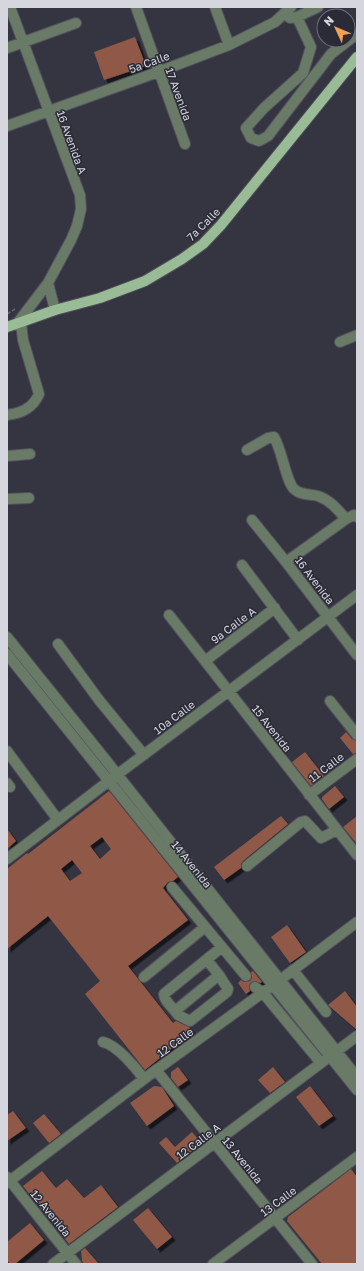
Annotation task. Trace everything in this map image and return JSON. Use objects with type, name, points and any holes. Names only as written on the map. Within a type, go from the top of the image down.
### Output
[{"type":"main road","name":"7a Calle","points":[[14,325],[56,310],[100,298],[145,281],[182,259],[203,244],[221,225],[357,57]]},
{"type":"street","name":"16 Avenida A","points":[[10,7],[80,196],[81,209],[77,226],[71,240],[48,283],[14,325]]},
{"type":"street","name":"17 Avenida","points":[[136,7],[185,144]]},
{"type":"street","points":[[215,7],[229,45]]},
{"type":"street","name":"5a Calle","points":[[7,126],[229,45],[275,22],[292,7]]},
{"type":"street","points":[[275,22],[297,17],[318,7]]},
{"type":"street","points":[[297,17],[311,47],[303,73],[264,108],[246,128],[251,138],[259,141],[268,136],[332,54],[357,34]]},
{"type":"street","points":[[7,48],[76,23]]},
{"type":"street","points":[[48,283],[56,310]]},
{"type":"street","points":[[7,415],[14,414],[31,407],[39,394],[23,340],[14,325]]},
{"type":"street","points":[[340,342],[357,335]]},
{"type":"street","points":[[247,450],[268,438],[274,437],[278,444],[288,477],[294,489],[300,493],[318,496],[330,502],[352,517],[286,562]]},
{"type":"street","points":[[7,456],[30,454]]},
{"type":"street","points":[[7,499],[29,498]]},
{"type":"street","name":"16 Avenida","points":[[252,520],[357,655]]},
{"type":"street","points":[[242,565],[298,640]]},
{"type":"street","name":"10a Calle","points":[[7,859],[357,595]]},
{"type":"street","name":"9a Calle A","points":[[205,661],[275,608]]},
{"type":"street","name":"15 Avenida","points":[[169,615],[357,855]]},
{"type":"street","points":[[7,638],[113,778]]},
{"type":"street","points":[[58,644],[99,700],[144,755]]},
{"type":"street","name":"14 Avenida","points":[[7,654],[113,778],[334,1054],[357,1090]]},
{"type":"street","points":[[330,700],[357,735]]},
{"type":"street","points":[[7,751],[58,820]]},
{"type":"street","name":"11 Calle","points":[[309,795],[357,759]]},
{"type":"street","points":[[247,866],[302,822],[305,821],[321,838],[337,830]]},
{"type":"street","points":[[172,887],[246,976]]},
{"type":"street","name":"12 Calle","points":[[8,1180],[156,1070],[259,990],[277,983],[357,922]]},
{"type":"street","points":[[144,977],[205,927]]},
{"type":"street","points":[[207,960],[228,989],[227,992],[190,1021],[178,1015],[164,997],[164,994],[222,947]]},
{"type":"street","points":[[293,970],[326,1012]]},
{"type":"street","points":[[175,1011],[219,976]]},
{"type":"street","points":[[259,990],[321,1064]]},
{"type":"street","name":"12 Calle A","points":[[53,1264],[357,1036]]},
{"type":"street","points":[[103,1042],[108,1043],[116,1049],[144,1079]]},
{"type":"street","name":"14 Avenida","points":[[334,1054],[357,1077]]},
{"type":"street","name":"13 Avenida","points":[[156,1070],[312,1264]]},
{"type":"street","name":"13 Calle","points":[[213,1264],[357,1157]]},
{"type":"street","name":"12 Avenida","points":[[8,1180],[76,1264]]},
{"type":"building","points":[[135,37],[146,66],[104,80],[94,52]]},
{"type":"building","points":[[346,732],[352,739],[357,741],[357,753],[353,754],[340,738]]},
{"type":"building","points":[[305,752],[324,776],[311,786],[292,762]]},
{"type":"building","points":[[335,786],[344,797],[329,809],[322,797]]},
{"type":"building","points":[[109,791],[178,877],[173,881],[168,882],[163,888],[188,920],[128,966],[173,1023],[176,1021],[189,1027],[192,1031],[145,1070],[85,994],[100,981],[48,916],[7,949],[7,869],[27,853],[28,854]],"holes":[[[102,837],[111,849],[100,859],[90,846]],[[72,860],[82,873],[70,881],[61,869]]]},
{"type":"building","points":[[281,816],[288,824],[243,861],[241,868],[224,880],[214,867]]},
{"type":"building","points":[[357,816],[357,844],[343,827]]},
{"type":"building","points":[[7,829],[16,841],[7,849]]},
{"type":"building","points":[[287,925],[306,952],[290,963],[271,937]]},
{"type":"building","points":[[253,971],[262,982],[260,983],[255,981],[250,983],[250,991],[246,994],[238,983],[241,980],[244,982],[250,981],[252,978],[251,972]]},
{"type":"building","points":[[345,991],[357,1007],[357,1030],[328,1005]]},
{"type":"building","points":[[178,1067],[188,1080],[178,1087],[171,1078],[171,1072]]},
{"type":"building","points":[[273,1067],[285,1082],[270,1093],[258,1080]]},
{"type":"building","points":[[154,1086],[162,1087],[174,1106],[147,1126],[130,1103]]},
{"type":"building","points":[[310,1086],[333,1116],[319,1126],[296,1097]]},
{"type":"building","points":[[13,1111],[26,1128],[7,1141],[7,1115]]},
{"type":"building","points":[[44,1114],[61,1134],[49,1143],[33,1123]]},
{"type":"building","points":[[192,1132],[199,1140],[200,1145],[177,1163],[159,1143],[166,1137],[175,1147]]},
{"type":"building","points":[[351,1169],[357,1177],[357,1264],[322,1264],[287,1221],[288,1217]]},
{"type":"building","points":[[42,1171],[56,1188],[67,1179],[84,1198],[101,1185],[118,1207],[69,1244],[23,1186]]},
{"type":"building","points":[[148,1208],[172,1237],[157,1249],[133,1220]]},
{"type":"building","points":[[30,1223],[44,1240],[15,1264],[10,1264],[7,1260],[7,1242]]},
{"type":"building","points":[[85,1248],[99,1264],[84,1264],[82,1261],[81,1251]]}]
